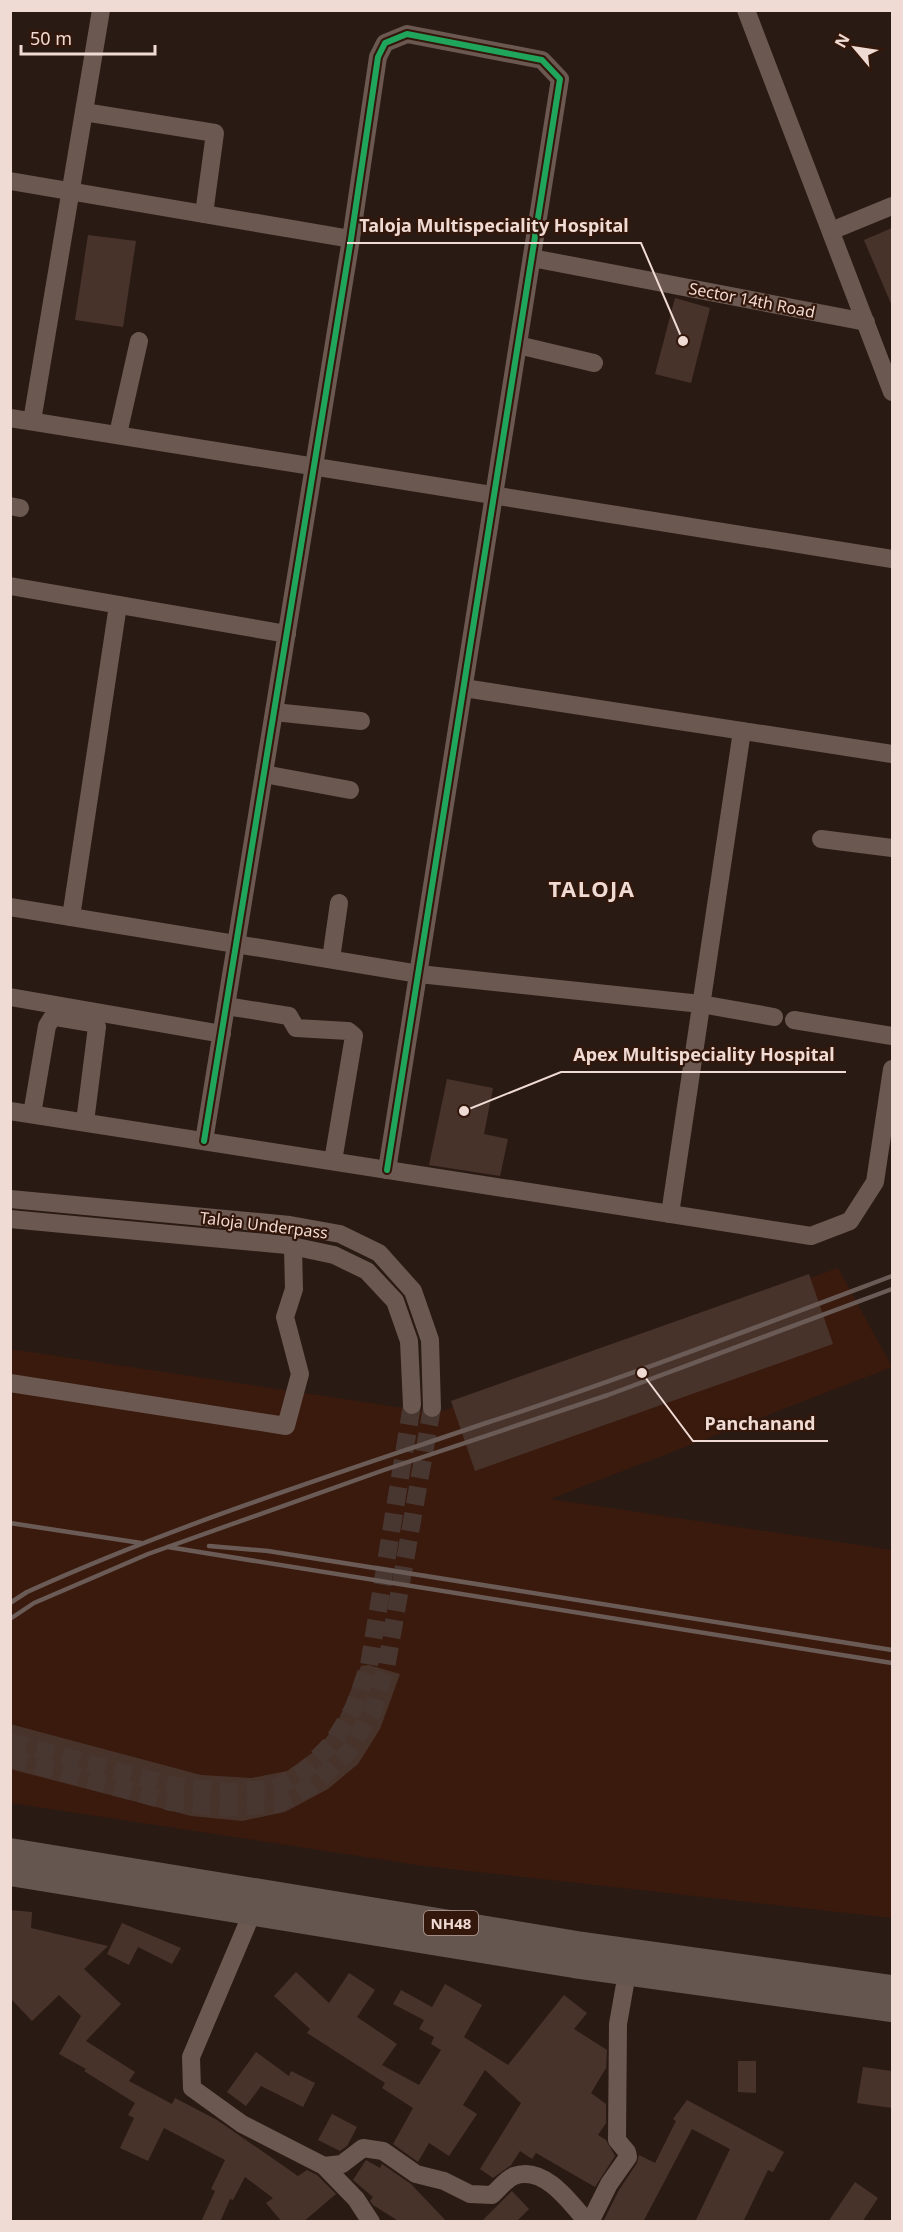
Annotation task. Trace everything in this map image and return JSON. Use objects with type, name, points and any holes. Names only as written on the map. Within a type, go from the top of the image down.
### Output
[{"type":"highway","name":"NH48","points":[[10,1851],[577,1944],[892,1988]]},
{"type":"highway","name":"NH48","points":[[10,1873],[627,1972],[892,2009]]},
{"type":"street","points":[[32,421],[101,10]]},
{"type":"street","points":[[750,12],[892,392]]},
{"type":"street","points":[[204,1141],[351,239],[378,57],[385,43],[407,34],[542,60],[560,79],[387,1170]]},
{"type":"street","points":[[84,112],[215,133],[204,214]]},
{"type":"street","points":[[10,181],[351,239]]},
{"type":"street","points":[[831,231],[892,206]]},
{"type":"street","name":"Sector 14th Road","points":[[532,258],[866,322]]},
{"type":"street","points":[[118,434],[139,341]]},
{"type":"street","points":[[518,345],[594,363]]},
{"type":"street","points":[[10,418],[892,559]]},
{"type":"street","points":[[10,586],[287,634]]},
{"type":"street","points":[[71,917],[118,605]]},
{"type":"street","points":[[464,688],[892,754]]},
{"type":"street","points":[[274,712],[361,722]]},
{"type":"street","points":[[670,1214],[742,731]]},
{"type":"street","points":[[264,774],[350,790]]},
{"type":"street","points":[[821,839],[892,848]]},
{"type":"street","points":[[331,959],[339,903]]},
{"type":"street","points":[[10,907],[419,974],[701,1004],[774,1017]]},
{"type":"street","points":[[10,997],[222,1034]]},
{"type":"street","points":[[226,1006],[289,1016],[296,1028],[348,1030],[354,1036],[333,1161]]},
{"type":"street","points":[[32,1114],[47,1026],[51,1018],[56,1017],[92,1023],[97,1027],[85,1122]]},
{"type":"street","points":[[794,1020],[892,1036]]},
{"type":"street","points":[[10,1111],[811,1236],[850,1221],[875,1182],[892,1069]]},
{"type":"street","name":"Taloja Underpass","points":[[10,1199],[290,1225],[340,1234],[379,1253],[413,1291],[430,1340],[432,1408]]},
{"type":"street","name":"Taloja Underpass","points":[[10,1219],[293,1246],[334,1255],[367,1271],[395,1301],[409,1341],[411,1404]]},
{"type":"street","points":[[10,1383],[286,1426],[300,1374],[285,1317],[294,1289],[293,1246]]},
{"type":"street","points":[[252,1912],[191,2057],[192,2088],[242,2124],[324,2166],[356,2199],[371,2222]]},
{"type":"street","points":[[324,2166],[342,2164],[363,2148],[382,2151],[416,2174],[444,2181],[470,2194],[492,2195],[512,2177],[527,2173],[557,2187],[589,2222],[609,2184],[628,2157],[627,2152],[617,2140],[618,2024],[627,1972]]},
{"type":"shaded area","points":[[838,1268],[892,1367],[550,1499],[892,1550],[892,1918],[424,1866],[11,1803],[10,1349],[437,1413]]},
{"type":"building","points":[[892,228],[892,306],[864,240]]},
{"type":"building","points":[[88,235],[136,241],[123,327],[75,320]]},
{"type":"building","points":[[675,298],[710,308],[691,383],[655,374]]},
{"type":"building","points":[[447,1079],[493,1088],[484,1134],[508,1139],[500,1176],[429,1165]]},
{"type":"building","points":[[809,1274],[833,1344],[475,1471],[451,1401]]},
{"type":"building","points":[[369,1665],[400,1674],[380,1729],[358,1764],[328,1789],[285,1812],[242,1821],[191,1816],[10,1769],[10,1724],[201,1775],[251,1778],[287,1771],[319,1748],[338,1721],[361,1666]]},
{"type":"building","points":[[10,1910],[32,1912],[31,1928],[108,1946],[84,1969],[121,2004],[86,2041],[135,2072],[129,2081],[172,2104],[175,2098],[217,2120],[298,2176],[307,2170],[317,2175],[336,2194],[303,2222],[282,2222],[266,2203],[273,2198],[245,2177],[233,2200],[230,2199],[220,2222],[201,2222],[215,2191],[211,2189],[225,2160],[164,2128],[148,2161],[120,2148],[134,2118],[128,2115],[135,2103],[84,2071],[86,2069],[59,2054],[81,2016],[59,1995],[32,2021],[10,1998]]},
{"type":"building","points":[[122,1923],[181,1948],[172,1964],[138,1947],[129,1965],[107,1954]]},
{"type":"building","points":[[296,1972],[329,2003],[349,1973],[375,1990],[357,2017],[397,2044],[382,2065],[419,2085],[441,2050],[431,2044],[434,2037],[419,2029],[424,2020],[393,2004],[401,1990],[432,2007],[445,1984],[482,2005],[464,2037],[508,2065],[564,1995],[587,2013],[574,2029],[607,2050],[606,2068],[591,2093],[606,2104],[606,2123],[598,2135],[606,2140],[615,2156],[595,2187],[536,2153],[532,2159],[520,2151],[511,2165],[493,2178],[480,2169],[521,2103],[485,2070],[463,2105],[477,2114],[449,2156],[429,2143],[418,2162],[393,2144],[413,2108],[382,2088],[385,2083],[307,2033],[310,2029],[274,1996]]},
{"type":"building","points":[[256,2052],[289,2076],[291,2071],[315,2083],[303,2107],[261,2086],[246,2106],[227,2092]]},
{"type":"building","points":[[738,2061],[756,2061],[756,2093],[738,2092]]},
{"type":"building","points":[[863,2067],[892,2071],[892,2108],[857,2103]]},
{"type":"building","points":[[687,2100],[784,2152],[773,2172],[768,2170],[743,2222],[695,2222],[730,2149],[692,2129],[643,2222],[603,2222],[619,2190],[637,2163],[639,2155],[655,2163],[676,2121],[673,2119]]},
{"type":"building","points":[[332,2114],[357,2127],[347,2146],[340,2151],[318,2140]]},
{"type":"building","points":[[366,2160],[380,2168],[382,2164],[411,2184],[447,2222],[400,2222],[373,2205],[370,2201],[373,2197],[353,2180]]},
{"type":"building","points":[[855,2182],[878,2198],[862,2222],[828,2222]]},
{"type":"building","points":[[512,2191],[529,2209],[516,2222],[481,2222]]},
{"type":"tunnel","points":[[10,1742],[175,1786],[230,1792],[275,1788],[305,1771],[333,1742],[354,1708],[369,1665],[412,1405]]},
{"type":"tunnel","points":[[10,1758],[171,1802],[226,1808],[277,1804],[313,1785],[348,1752],[373,1711],[386,1668],[432,1408]]},
{"type":"railway","points":[[10,1603],[27,1592],[196,1523],[637,1371],[892,1276]]},
{"type":"railway","points":[[10,1619],[34,1603],[148,1554],[384,1470],[608,1395],[892,1289]]},
{"type":"railway","points":[[10,1523],[141,1543]]},
{"type":"railway","points":[[209,1546],[268,1551],[892,1650]]},
{"type":"railway","points":[[168,1547],[892,1663]]},
{"type":"cycle path","points":[[204,1141],[351,239],[378,57],[385,43],[407,34],[542,60],[560,79],[387,1170]]},
{"type":"place","name":"Taloja Multispeciality Hospital","points":[[683,341]]},
{"type":"place","name":"Apex Multispeciality Hospital","points":[[464,1111]]},
{"type":"place","name":"Panchanand","points":[[642,1373]]},
{"type":"district","name":"TALOJA","points":[[592,888]]}]
